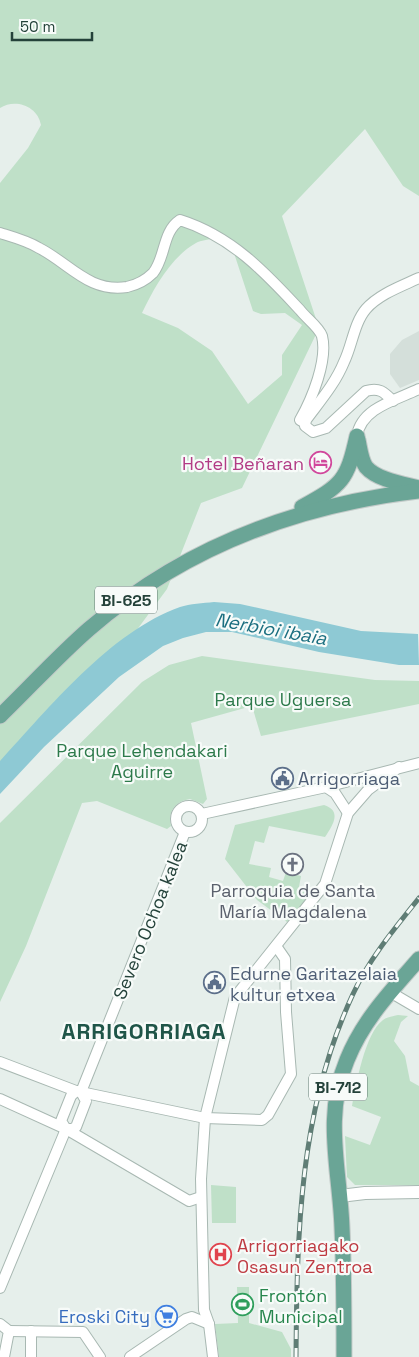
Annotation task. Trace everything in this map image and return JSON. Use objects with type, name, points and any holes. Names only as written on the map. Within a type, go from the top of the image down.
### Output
[{"type":"main road","points":[[357,436],[366,468],[375,474],[419,490]]},
{"type":"main road","points":[[278,521],[337,486],[347,474],[357,436]]},
{"type":"main road","name":"BI-625","points":[[0,716],[90,628],[129,598],[181,564],[210,549],[278,521],[354,500],[419,490]]},
{"type":"main road","name":"BI-712","points":[[344,1357],[340,1196],[333,1131],[333,1110],[337,1089],[346,1061],[368,1019],[419,959]]},
{"type":"street","points":[[0,233],[40,248],[81,278],[98,286],[118,289],[136,286],[153,272],[172,226],[180,220],[203,227],[258,265],[321,334],[324,352],[310,403],[300,420],[305,423],[310,431],[321,431],[366,391],[372,389],[382,390],[393,401]]},
{"type":"street","points":[[305,423],[330,389],[344,364],[359,320],[366,309],[377,299],[419,278]]},
{"type":"street","points":[[357,436],[358,427],[369,414],[419,389]]},
{"type":"street","points":[[202,814],[326,787],[419,763]]},
{"type":"street","points":[[213,1357],[209,1324],[204,1310],[201,1198],[205,1118],[235,997],[325,884],[348,813],[383,777],[399,767]]},
{"type":"street","points":[[350,780],[358,784],[360,799]]},
{"type":"street","points":[[326,787],[336,793],[348,813]]},
{"type":"street","points":[[190,806],[202,814],[202,822],[198,829],[186,832],[178,827],[176,821],[180,810],[190,806]]},
{"type":"street","name":"Severo Ochoa kalea","points":[[66,1129],[61,1121],[71,1096],[78,1092],[186,832]]},
{"type":"street","points":[[0,1062],[78,1092],[205,1118],[256,1121],[268,1116],[290,1074],[285,959],[276,946]]},
{"type":"street","points":[[390,992],[419,1009]]},
{"type":"street","name":"Severo Ochoa kalea","points":[[66,1129],[72,1129],[76,1126],[86,1100],[78,1092]]},
{"type":"street","points":[[0,1099],[66,1129],[189,1201],[201,1198]]},
{"type":"street","name":"Severo Ochoa kalea","points":[[0,1288],[5,1262],[66,1129]]},
{"type":"street","points":[[340,1196],[365,1193],[419,1192]]},
{"type":"street","points":[[130,1357],[140,1354],[186,1319],[192,1317],[209,1324]]},
{"type":"street","points":[[0,1324],[9,1331],[83,1332],[100,1357]]},
{"type":"street","points":[[4,1357],[9,1331]]},
{"type":"street","points":[[31,1331],[31,1357]]},
{"type":"shaded area","points":[[419,331],[419,380],[400,388],[390,374],[390,354],[402,340]]},
{"type":"green space","points":[[0,0],[419,0],[419,196],[403,186],[365,129],[282,216],[319,328],[242,488],[201,503],[167,589],[86,699],[0,791],[0,183],[28,148],[41,125],[35,113],[25,106],[12,104],[0,108]],"holes":[[[214,238],[233,250],[253,311],[261,314],[285,313],[302,325],[282,355],[282,375],[248,404],[212,351],[178,328],[142,313],[164,274],[187,249],[198,242]]]},
{"type":"green space","name":"Parque Lehendakari Aguirre","points":[[202,656],[375,680],[419,681],[419,704],[261,736],[252,706],[191,723],[207,799],[203,804],[190,799],[177,804],[170,816],[171,826],[167,829],[97,801],[82,803],[26,946],[0,1002],[0,823],[142,682],[169,665]]},
{"type":"green space","points":[[324,805],[330,808],[335,815],[333,824],[325,837],[269,826],[264,843],[255,841],[249,864],[271,868],[269,877],[283,881],[286,872],[301,876],[299,887],[315,891],[287,922],[257,900],[225,859],[235,825]]},
{"type":"green space","points":[[398,1015],[408,1016],[401,1022],[394,1041],[405,1056],[410,1081],[419,1086],[419,1185],[355,1185],[347,1177],[345,1136],[370,1145],[381,1117],[352,1106],[359,1073],[366,1047],[377,1027],[383,1020]]},
{"type":"green space","points":[[211,1185],[236,1187],[236,1223],[212,1223]]},
{"type":"green space","points":[[237,1287],[249,1287],[249,1323],[282,1332],[291,1349],[291,1357],[219,1357],[215,1324],[238,1323]]},
{"type":"water","name":"Nerbioi ibaia","points":[[214,602],[240,604],[361,631],[418,634],[419,665],[399,665],[319,652],[232,632],[206,632],[183,638],[163,646],[119,677],[44,747],[0,794],[0,761],[60,696],[105,653],[129,634],[154,619],[180,607]]},
{"type":"railway","points":[[296,1357],[300,1218],[311,1127],[321,1082],[335,1038],[359,981],[383,944],[419,898]]},
{"type":"place","name":"Hotel Beñaran","points":[[320,463]]},
{"type":"place","name":"Arrigorriaga","points":[[282,778]]},
{"type":"place","name":"Parroquia de Santa María Magdalena","points":[[293,865]]},
{"type":"place","name":"Edurne Garitazelaia kultur etxea","points":[[214,983]]},
{"type":"place","name":"Arrigorriagako Osasun Zentroa","points":[[221,1255]]},
{"type":"place","name":"Frontón Municipal","points":[[243,1305]]},
{"type":"place","name":"Eroski City","points":[[166,1316]]},
{"type":"district","name":"ARRIGORRIAGA","points":[[144,1031]]},
{"type":"park label","name":"Parque Uguersa","points":[[283,699]]}]
